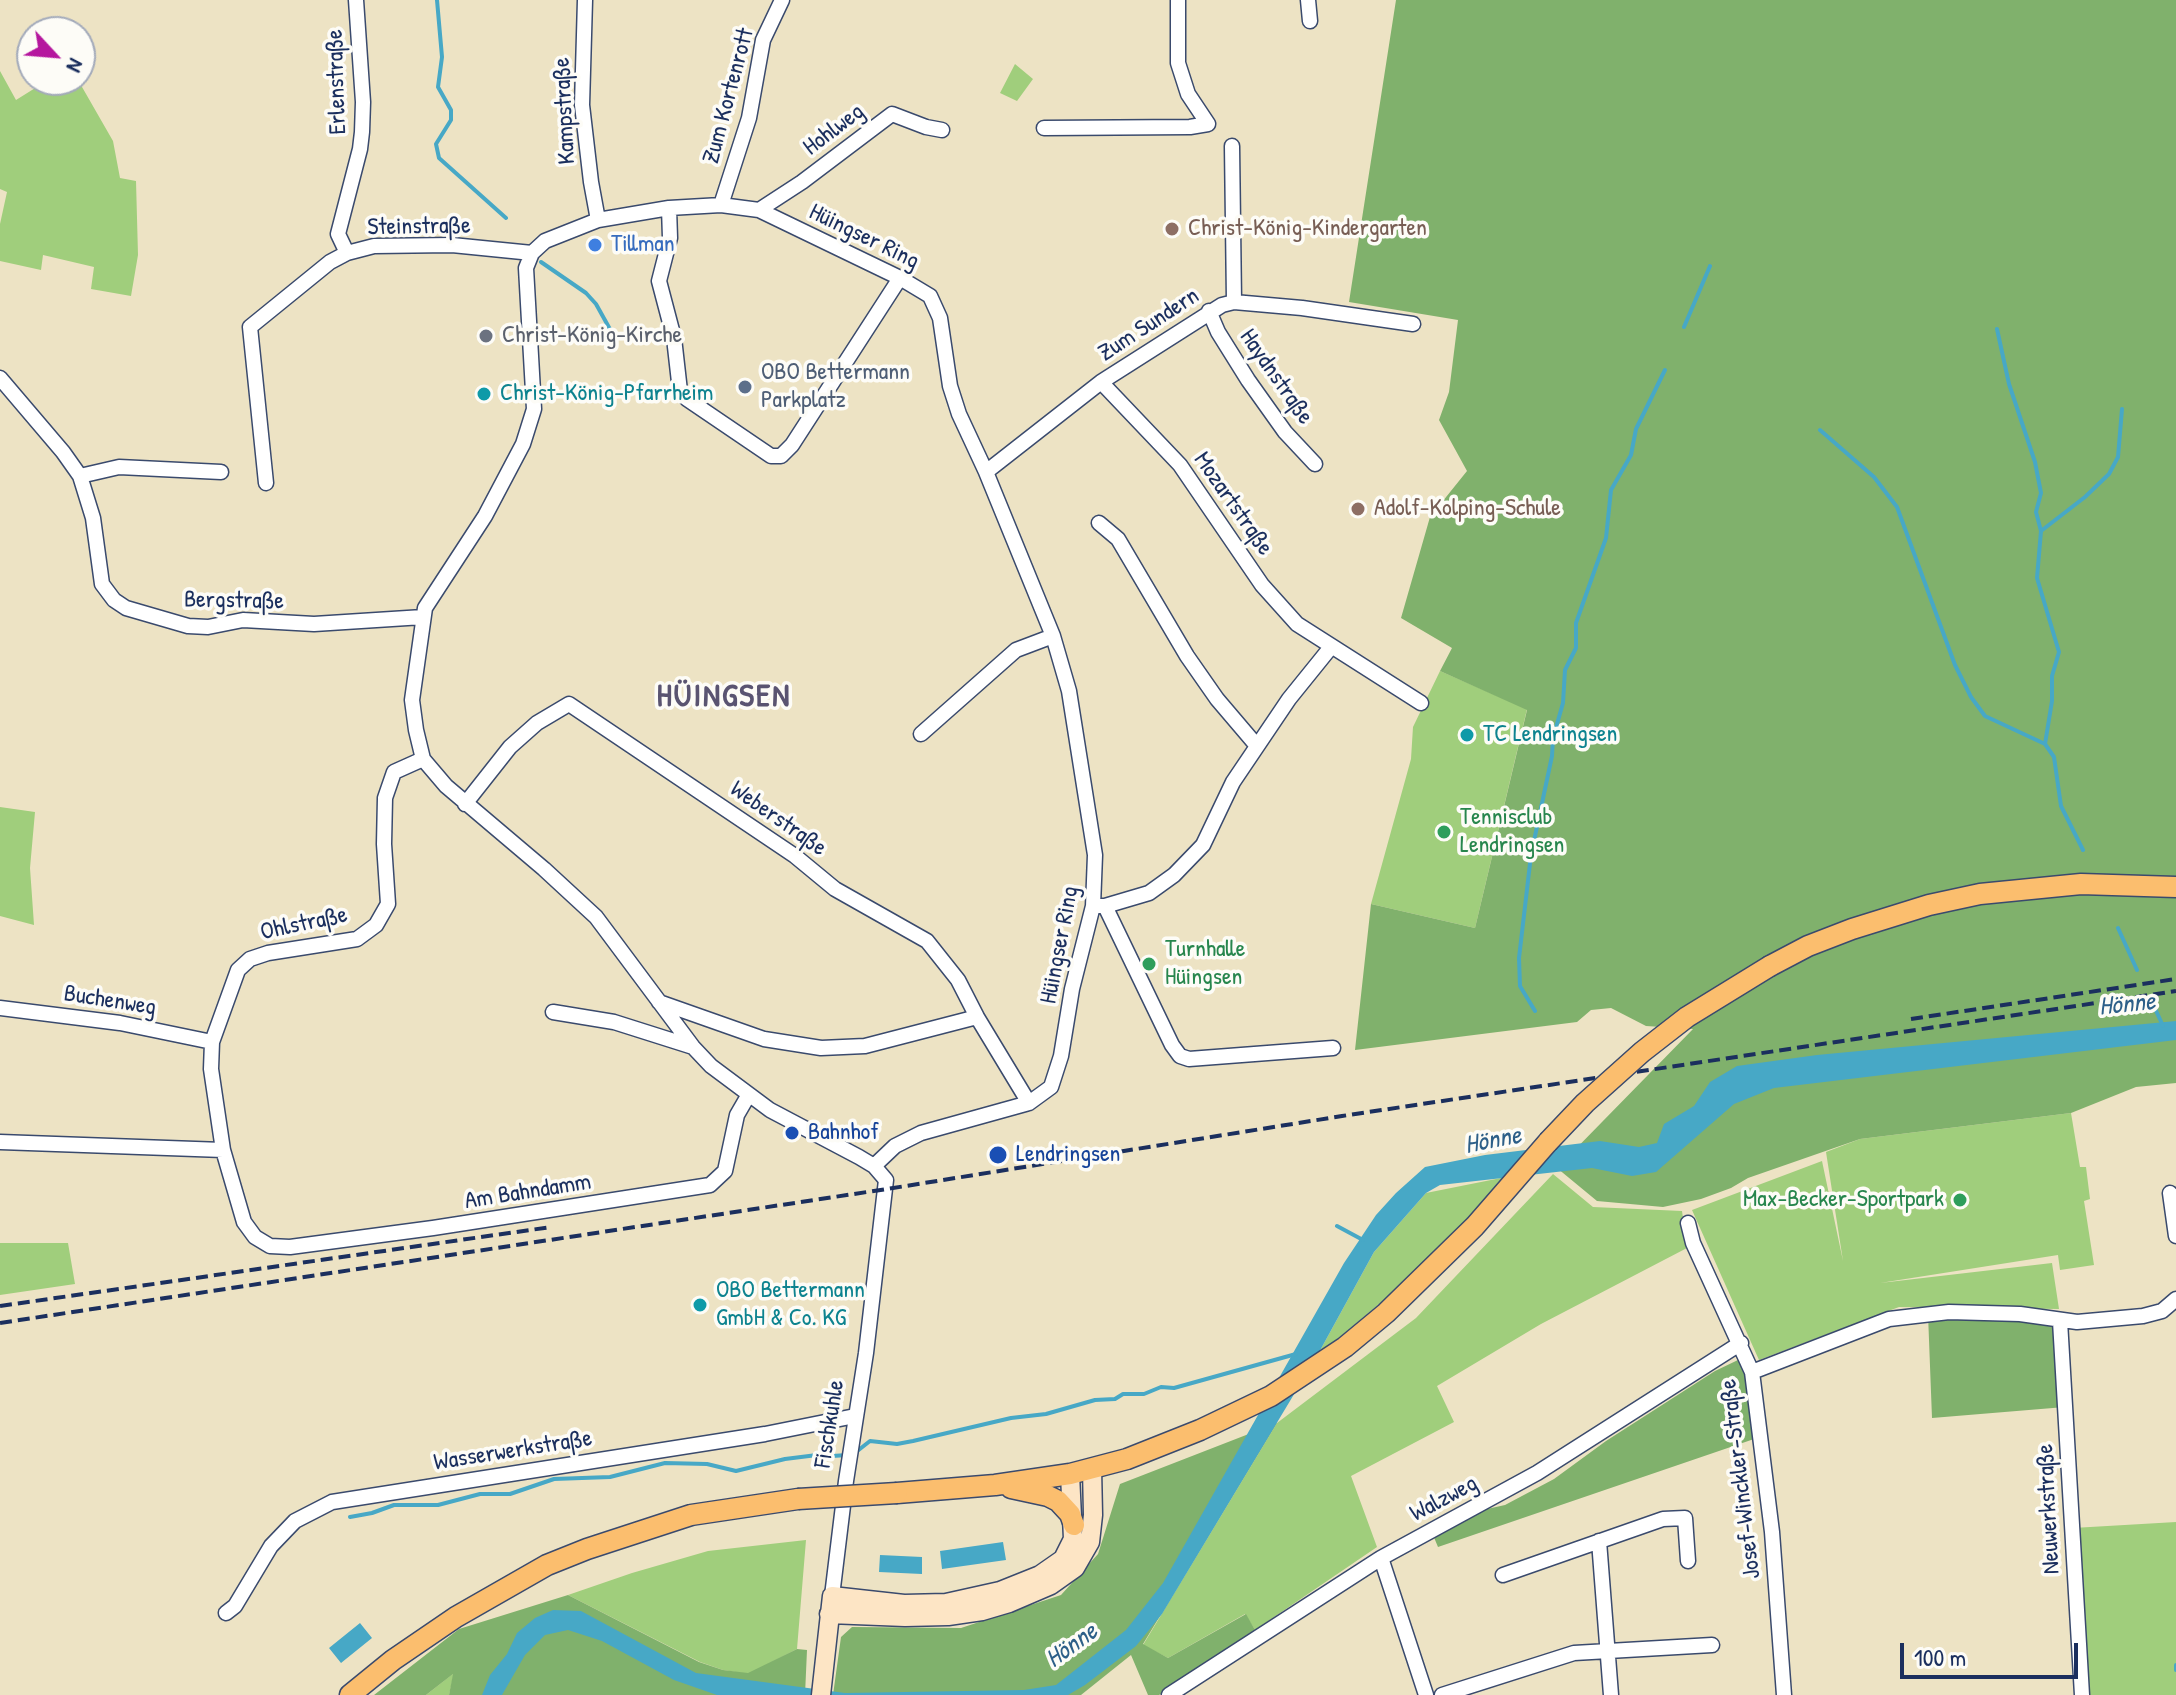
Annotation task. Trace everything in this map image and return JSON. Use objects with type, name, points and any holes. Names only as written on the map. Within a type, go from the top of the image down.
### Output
[{"type":"main road","points":[[350,1695],[393,1660],[456,1617],[547,1565],[691,1515],[798,1499],[995,1485],[1070,1474],[1165,1445],[1271,1396],[1345,1347],[1436,1267],[1596,1093],[1687,1017],[1770,966],[1808,946],[1852,929],[1929,905],[1980,894],[2081,884],[2176,887]]},
{"type":"main road","points":[[830,1605],[905,1617],[948,1616],[995,1607],[1051,1585],[1075,1568],[1090,1542],[1092,1468]]},
{"type":"main road","points":[[830,1605],[927,1605],[967,1600],[1040,1575],[1063,1559],[1073,1539],[1070,1474]]},
{"type":"main road","points":[[995,1485],[1048,1496],[1065,1507],[1074,1525]]},
{"type":"main road","name":"Fischkuhle","points":[[821,1695],[830,1605]]},
{"type":"street","name":"Erlenstraße","points":[[347,253],[338,234],[362,132],[356,0]]},
{"type":"street","name":"Kampstraße","points":[[585,0],[582,105],[598,220]]},
{"type":"street","name":"Zum Kortenrott","points":[[721,205],[749,118],[763,40],[782,0]]},
{"type":"street","points":[[1044,128],[1190,127],[1208,124],[1188,94],[1178,63],[1178,0]]},
{"type":"street","points":[[1308,0],[1310,21]]},
{"type":"street","name":"Hohlweg","points":[[759,210],[802,182],[892,114],[942,130]]},
{"type":"street","points":[[1232,146],[1234,302]]},
{"type":"street","name":"Hüingser Ring","points":[[532,253],[545,241],[598,220],[669,208],[721,205],[759,210],[900,278],[930,296],[937,310],[950,386],[959,414],[1053,636],[1069,691],[1095,855],[1099,906],[1072,989],[1061,1056],[1051,1087],[1029,1103]]},
{"type":"street","points":[[669,208],[670,238],[659,281],[674,338],[680,391],[687,399],[771,456],[781,456],[798,437],[900,278]]},
{"type":"street","name":"Steinstraße","points":[[266,483],[250,327],[330,262],[347,253],[374,246],[452,245],[532,253]]},
{"type":"street","points":[[532,253],[526,268],[534,409],[523,444],[494,499],[429,598],[423,617],[412,700],[423,759],[465,804],[596,917],[693,1047],[711,1066],[748,1096],[796,1126],[874,1166],[895,1146],[921,1133],[1029,1103]]},
{"type":"street","name":"Zum Sundern","points":[[986,472],[1101,382],[1209,311],[1234,302],[1413,324]]},
{"type":"street","name":"Haydnstraße","points":[[1209,311],[1218,332],[1248,380],[1285,432],[1315,464]]},
{"type":"street","name":"Bergstraße","points":[[0,378],[80,476],[93,518],[102,584],[114,600],[126,608],[188,626],[208,627],[243,620],[314,624],[423,617]]},
{"type":"street","name":"Mozartstraße","points":[[1101,382],[1180,465],[1262,585],[1297,624],[1421,703]]},
{"type":"street","points":[[80,476],[119,467],[221,472]]},
{"type":"street","points":[[1099,523],[1118,539],[1187,656],[1217,699],[1257,746]]},
{"type":"street","points":[[921,734],[1016,650],[1053,636]]},
{"type":"street","points":[[1331,647],[1289,699],[1257,746],[1223,802],[1203,845],[1149,893],[1099,906],[1180,1056],[1189,1059],[1333,1048]]},
{"type":"street","name":"Weberstraße","points":[[465,804],[510,747],[537,723],[569,704],[795,856],[835,889],[927,941],[958,980],[1029,1103]]},
{"type":"street","name":"Ohlstraße","points":[[255,1237],[244,1222],[223,1150],[211,1069],[212,1042],[232,983],[238,970],[250,959],[268,953],[357,939],[376,925],[388,904],[385,798],[394,772],[423,759]]},
{"type":"street","points":[[659,1002],[764,1039],[821,1048],[865,1046],[977,1017]]},
{"type":"street","name":"Buchenweg","points":[[0,1008],[120,1023],[212,1042]]},
{"type":"street","points":[[553,1012],[614,1022],[693,1047]]},
{"type":"street","name":"Am Bahndamm","points":[[255,1237],[270,1246],[290,1247],[710,1185],[725,1171],[737,1115],[748,1096]]},
{"type":"street","points":[[0,1142],[223,1150]]},
{"type":"street","name":"Fischkuhle","points":[[830,1605],[887,1189],[886,1180],[874,1166]]},
{"type":"street","points":[[2170,1193],[2176,1236]]},
{"type":"street","name":"Josef-Winckler-Straße","points":[[1688,1223],[1693,1243],[1752,1372],[1772,1532],[1784,1695]]},
{"type":"street","points":[[1752,1372],[1869,1325],[1909,1316],[1949,1312],[2020,1314],[2077,1322],[2143,1316],[2162,1311],[2176,1299]]},
{"type":"street","name":"Neuwerkstraße","points":[[2060,1321],[2082,1695]]},
{"type":"street","name":"Walzweg","points":[[1169,1695],[1381,1558],[1537,1473],[1741,1343]]},
{"type":"street","name":"Wasserwerkstraße","points":[[226,1613],[235,1606],[271,1546],[295,1521],[332,1502],[765,1434],[855,1416]]},
{"type":"street","points":[[1503,1575],[1663,1519],[1685,1518],[1688,1561]]},
{"type":"street","points":[[1599,1541],[1611,1695]]},
{"type":"street","points":[[1381,1558],[1426,1695]]},
{"type":"street","points":[[1442,1695],[1574,1653],[1712,1645]]},
{"type":"green space","points":[[1396,0],[2176,0],[2176,1083],[2136,1087],[2071,1113],[1860,1139],[1748,1178],[1701,1199],[1663,1207],[1597,1201],[1557,1168],[1693,1029],[1646,1026],[1611,1008],[1591,1010],[1577,1022],[1355,1050],[1371,904],[1475,928],[1527,710],[1440,671],[1452,648],[1401,618],[1430,517],[1467,471],[1439,420],[1449,392],[1458,320],[1349,302]]},
{"type":"green space","points":[[1015,64],[1033,79],[1017,101],[1000,93]]},
{"type":"green space","points":[[0,71],[16,100],[22,96],[87,96],[113,141],[120,178],[136,181],[138,255],[131,296],[91,289],[94,267],[43,255],[41,270],[0,261],[0,224],[7,192],[0,189]]},
{"type":"green space","name":"Tennisclub Lendringsen","points":[[1440,671],[1527,709],[1475,928],[1371,904],[1411,759],[1413,727]]},
{"type":"green space","points":[[0,807],[35,812],[30,868],[34,925],[0,916]]},
{"type":"green space","points":[[2071,1113],[2080,1167],[2086,1167],[2090,1199],[2084,1201],[2094,1265],[2060,1270],[2058,1255],[1880,1283],[2052,1263],[2059,1309],[1899,1307],[1759,1360],[1692,1210],[1822,1161],[1843,1261],[1826,1152],[1860,1139]]},
{"type":"green space","points":[[1553,1174],[1593,1207],[1682,1211],[1687,1248],[1541,1324],[1437,1386],[1454,1422],[1351,1476],[1377,1547],[1255,1630],[1245,1614],[1168,1658],[1143,1645],[1277,1423],[1416,1318]]},
{"type":"green space","points":[[1506,1177],[1421,1269],[1317,1356],[1374,1252],[1426,1193]]},
{"type":"green space","points":[[0,1243],[68,1243],[75,1284],[0,1295]]},
{"type":"green space","points":[[1928,1314],[2060,1321],[2065,1407],[1932,1418]]},
{"type":"green space","points":[[1738,1360],[1742,1362],[1749,1388],[1757,1438],[1438,1547],[1433,1535],[1487,1509],[1505,1505],[1554,1479],[1606,1441],[1715,1371]]},
{"type":"green space","points":[[1277,1423],[1143,1644],[1168,1658],[1246,1614],[1255,1630],[1159,1695],[1148,1695],[1131,1655],[1081,1695],[833,1695],[841,1637],[852,1627],[961,1628],[1061,1595],[1098,1554],[1120,1484]]},
{"type":"green space","points":[[2176,1522],[2176,1695],[2082,1695],[2073,1528]]},
{"type":"green space","points":[[806,1540],[797,1649],[748,1674],[700,1662],[568,1595],[708,1551]]},
{"type":"green space","points":[[568,1595],[699,1662],[723,1670],[748,1673],[797,1649],[807,1650],[805,1695],[449,1695],[453,1674],[426,1695],[374,1695],[459,1629]]},
{"type":"green space","points":[[454,1673],[449,1695],[426,1695]]},
{"type":"water","points":[[2176,1021],[2176,1040],[1774,1088],[1734,1104],[1656,1172],[1632,1176],[1592,1168],[1440,1185],[1426,1193],[1374,1252],[1317,1356],[1162,1614],[1136,1646],[1068,1695],[717,1695],[674,1680],[602,1641],[568,1630],[545,1635],[525,1655],[502,1695],[482,1695],[490,1675],[507,1654],[517,1633],[535,1618],[553,1610],[581,1611],[696,1673],[845,1693],[1024,1690],[1056,1685],[1126,1630],[1163,1583],[1344,1263],[1376,1215],[1425,1167],[1485,1155],[1600,1141],[1639,1147],[1657,1143],[1664,1124],[1694,1106],[1710,1082],[1737,1066],[1817,1055]]},
{"type":"water","points":[[1003,1542],[1006,1560],[942,1569],[940,1551]]},
{"type":"water","points":[[880,1555],[922,1557],[922,1574],[879,1572]]},
{"type":"water","points":[[360,1623],[372,1638],[341,1663],[329,1648]]},
{"type":"waterway","points":[[437,0],[442,57],[438,87],[451,110],[451,120],[436,144],[439,158],[506,218]]},
{"type":"waterway","points":[[541,262],[586,293],[611,331]]},
{"type":"waterway","points":[[1684,327],[1710,266]]},
{"type":"waterway","points":[[1997,329],[2009,384],[2035,462],[2041,493],[2036,512],[2041,531],[2037,578],[2059,652],[2052,676],[2052,701],[2045,744],[2054,757],[2061,806],[2083,850]]},
{"type":"waterway","points":[[1535,1011],[1520,986],[1519,958],[1531,855],[1553,738],[1563,703],[1565,670],[1576,648],[1576,623],[1606,538],[1611,490],[1631,455],[1636,429],[1665,370]]},
{"type":"waterway","points":[[2041,531],[2109,474],[2118,457],[2122,409]]},
{"type":"waterway","points":[[1820,430],[1874,477],[1897,507],[1955,665],[1971,697],[1985,716],[2045,744]]},
{"type":"waterway","points":[[2118,928],[2137,970]]},
{"type":"waterway","name":"Hönne","points":[[2152,1002],[2163,1026]]},
{"type":"waterway","points":[[1337,1226],[1363,1240]]},
{"type":"waterway","points":[[856,1452],[870,1441],[897,1444],[1011,1418],[1046,1414],[1095,1400],[1115,1399],[1123,1394],[1144,1394],[1161,1387],[1174,1388],[1296,1354]]},
{"type":"waterway","points":[[350,1517],[394,1505],[438,1505],[480,1494],[510,1494],[554,1479],[610,1477],[665,1463],[707,1464],[736,1471],[785,1459],[825,1454],[848,1455]]},
{"type":"waterway","points":[[2176,1665],[2176,1670]]},
{"type":"railway","points":[[1911,1019],[2176,979]]},
{"type":"railway","points":[[0,1323],[2176,991]]},
{"type":"railway","points":[[0,1306],[551,1227]]},
{"type":"place","name":"Christ-König-Kindergarten","points":[[1172,229]]},
{"type":"place","name":"Tillman","points":[[595,245]]},
{"type":"place","name":"Christ-König-Kirche","points":[[486,336]]},
{"type":"place","name":"OBO Bettermann Parkplatz","points":[[745,387]]},
{"type":"place","name":"Christ-König-Pfarrheim","points":[[484,394]]},
{"type":"place","name":"Adolf-Kolping-Schule","points":[[1358,509]]},
{"type":"place","name":"TC Lendringsen","points":[[1467,735]]},
{"type":"place","name":"Tennisclub Lendringsen","points":[[1444,832]]},
{"type":"place","name":"Turnhalle Hüingsen","points":[[1149,964]]},
{"type":"place","name":"Bahnhof","points":[[792,1133]]},
{"type":"place","name":"Lendringsen","points":[[998,1155]]},
{"type":"place","name":"Max-Becker-Sportpark","points":[[1960,1200]]},
{"type":"place","name":"OBO Bettermann GmbH & Co. KG","points":[[700,1305]]},
{"type":"district","name":"HÜINGSEN","points":[[724,697]]}]
